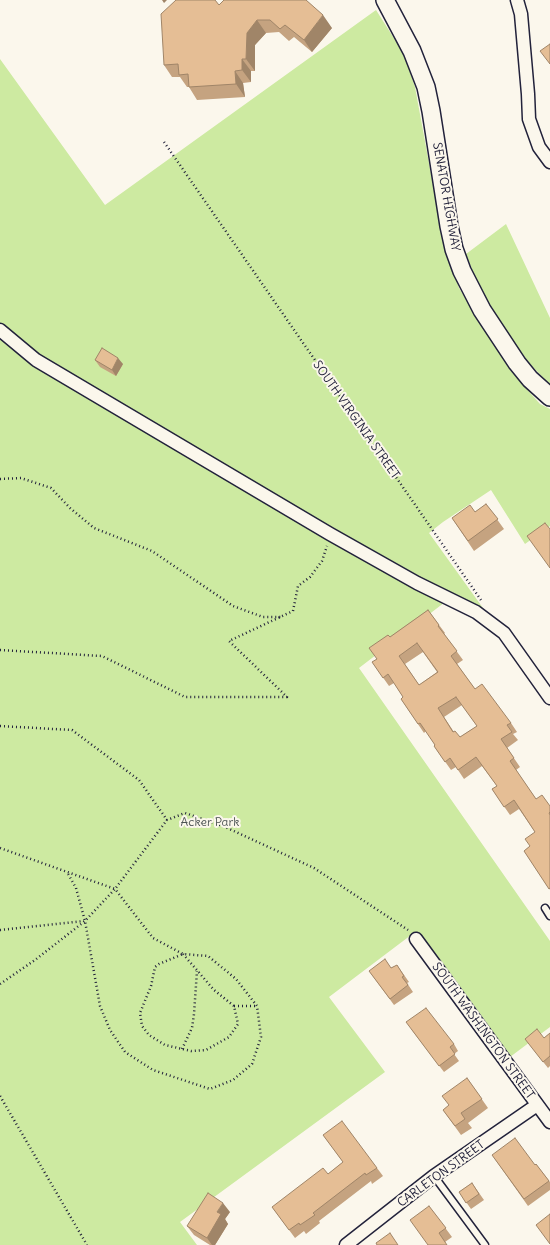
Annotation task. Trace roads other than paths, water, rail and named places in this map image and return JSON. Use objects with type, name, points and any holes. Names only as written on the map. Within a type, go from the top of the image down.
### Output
[{"type":"street","name":"SENATOR HIGHWAY","points":[[385,0],[412,51],[426,87],[449,226],[454,249],[462,271],[482,310],[517,363],[530,379],[550,397]]},
{"type":"street","points":[[517,0],[521,14],[529,119],[539,147],[550,162]]},
{"type":"street","points":[[0,330],[36,360],[330,534],[417,583],[476,612],[504,633],[550,698]]},
{"type":"street","name":"SOUTH WASHINGTON STREET","points":[[416,939],[550,1122]]},
{"type":"street","name":"CARLETON STREET","points":[[346,1245],[434,1176],[537,1105]]},
{"type":"lane","points":[[545,908],[550,916]]},
{"type":"lane","points":[[434,1176],[485,1245]]},
{"type":"park label","name":"Acker Park","points":[[210,823]]}]
